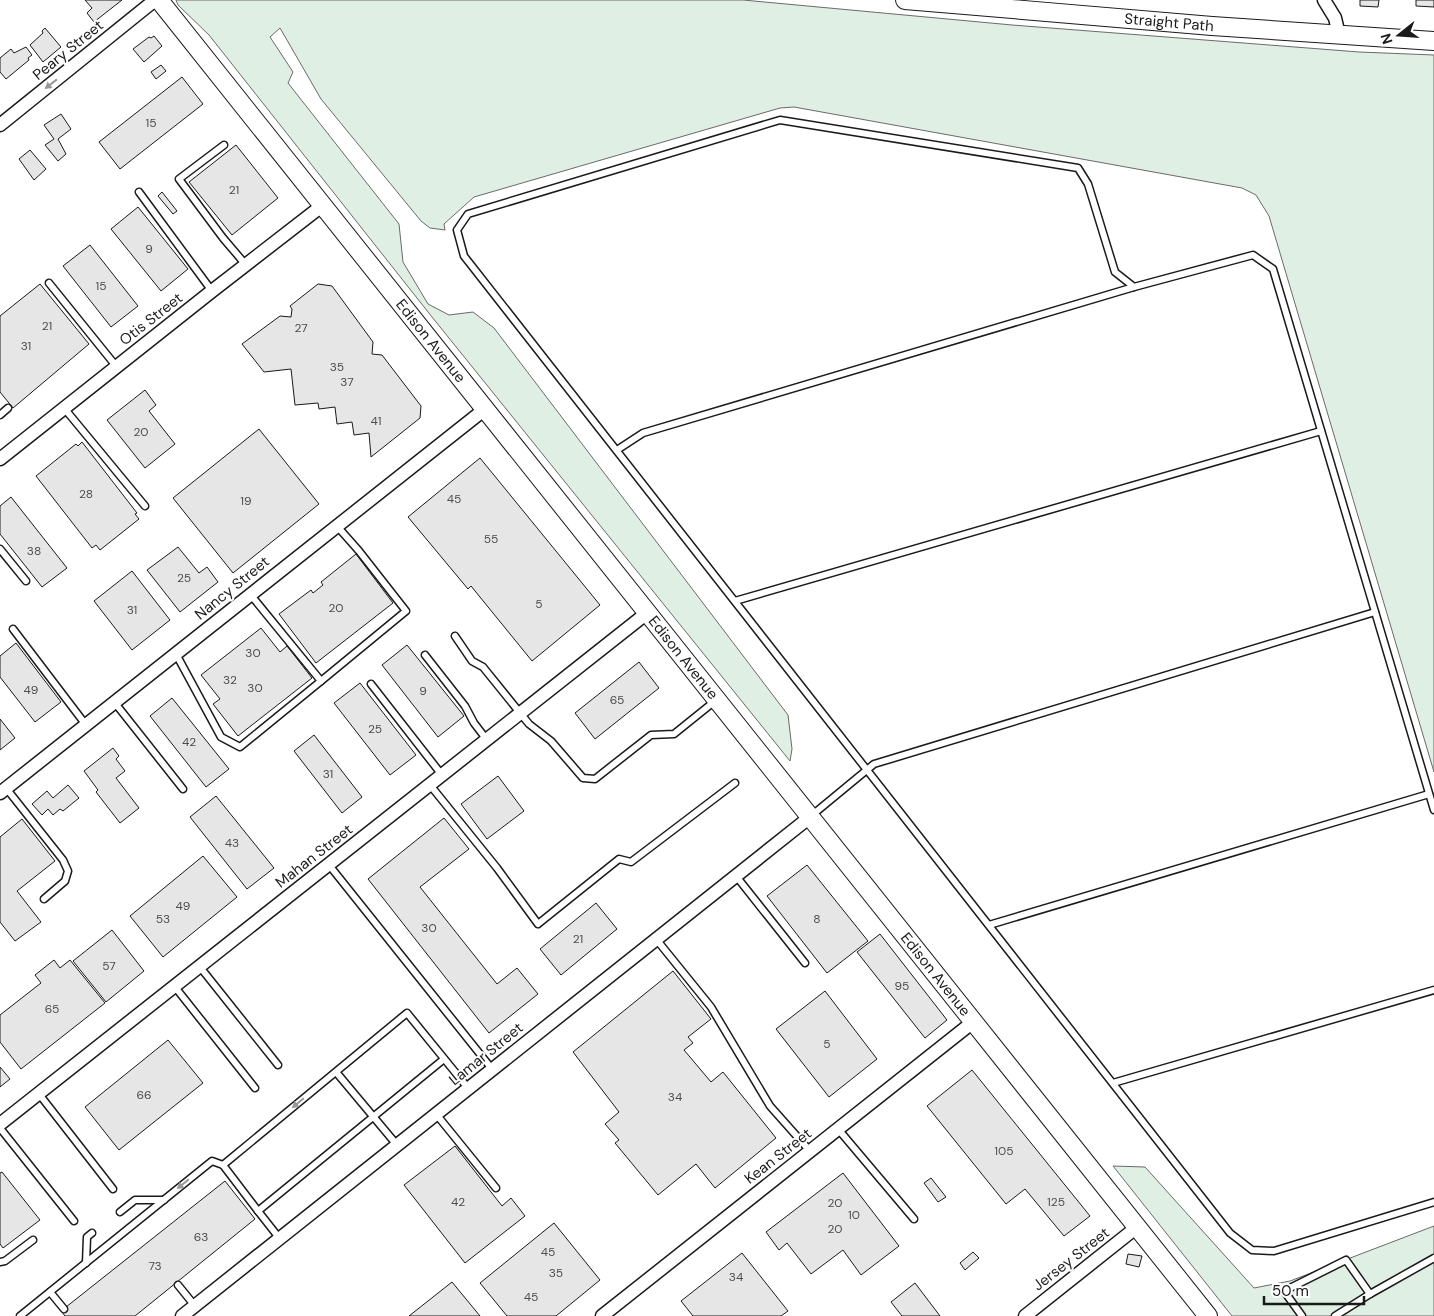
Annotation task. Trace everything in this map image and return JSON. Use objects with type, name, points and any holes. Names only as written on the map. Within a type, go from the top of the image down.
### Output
[{"type":"street","name":"Peary Street","points":[[0,125],[155,0]]},
{"type":"street","name":"Edison Avenue","points":[[160,0],[1208,1316]]},
{"type":"street","name":"Straight Path","points":[[905,0],[1434,41]]},
{"type":"street","points":[[1324,0],[1335,18],[1339,35]]},
{"type":"street","name":"Otis Street","points":[[2,455],[323,205]]},
{"type":"street","name":"Nancy Street","points":[[3,791],[485,409]]},
{"type":"street","name":"Mahan Street","points":[[0,1124],[647,613]]},
{"type":"street","name":"Lamar Street","points":[[182,1316],[810,817]]},
{"type":"street","name":"Kean Street","points":[[602,1316],[973,1022]]},
{"type":"street","name":"Jersey Street","points":[[1025,1316],[1137,1227]]},
{"type":"lane","points":[[1134,287],[1115,272],[1088,184],[1078,168],[780,120],[468,214],[457,230],[464,256],[1230,1233],[1252,1250],[1274,1251],[1434,1202]]},
{"type":"lane","points":[[224,145],[179,179],[223,238],[246,265]]},
{"type":"lane","points":[[139,192],[212,291]]},
{"type":"lane","points":[[616,450],[643,433],[1134,287],[1253,255],[1273,269],[1434,810]]},
{"type":"lane","points":[[49,283],[116,366]]},
{"type":"lane","points":[[0,415],[8,408]]},
{"type":"lane","points":[[64,408],[144,506]]},
{"type":"lane","points":[[735,601],[1321,431]]},
{"type":"lane","points":[[176,654],[221,736],[240,747],[406,611],[359,551],[336,526]]},
{"type":"lane","points":[[0,549],[26,581]]},
{"type":"lane","points":[[250,594],[321,681]]},
{"type":"lane","points":[[810,817],[874,764],[1375,612]]},
{"type":"lane","points":[[13,629],[86,725]]},
{"type":"lane","points":[[455,636],[472,661],[483,667],[529,724],[551,741],[583,778],[595,779],[651,735],[674,734],[717,700]]},
{"type":"lane","points":[[425,655],[465,706],[474,723],[487,740]]},
{"type":"lane","points":[[371,684],[442,776]]},
{"type":"lane","points":[[114,703],[182,789]]},
{"type":"lane","points":[[430,785],[497,868],[538,924],[619,859],[631,862],[735,783]]},
{"type":"lane","points":[[3,791],[63,860],[68,871],[65,880],[44,899]]},
{"type":"lane","points":[[989,924],[1429,794]]},
{"type":"lane","points":[[330,865],[492,1069]]},
{"type":"lane","points":[[736,876],[805,963]]},
{"type":"lane","points":[[656,939],[711,1007],[770,1106],[810,1151]]},
{"type":"lane","points":[[200,967],[278,1065]]},
{"type":"lane","points":[[175,987],[255,1088]]},
{"type":"lane","points":[[1112,1083],[1434,990]]},
{"type":"lane","points":[[223,1165],[406,1013],[468,1088]]},
{"type":"lane","points":[[258,1211],[444,1059]]},
{"type":"lane","points":[[336,1072],[397,1145]]},
{"type":"lane","points":[[39,1094],[113,1190]]},
{"type":"lane","points":[[436,1114],[496,1188]]},
{"type":"lane","points":[[0,1128],[74,1221]]},
{"type":"lane","points":[[838,1129],[914,1219]]},
{"type":"lane","points":[[20,1316],[212,1161],[223,1165],[280,1239]]},
{"type":"lane","points":[[120,1212],[135,1200],[164,1200]]},
{"type":"lane","points":[[86,1263],[87,1238],[92,1232]]},
{"type":"lane","points":[[0,1262],[5,1261],[33,1240]]},
{"type":"lane","points":[[1335,1316],[1434,1258]]},
{"type":"lane","points":[[1302,1316],[1284,1291],[1346,1260],[1370,1294]]},
{"type":"lane","points":[[178,1284],[195,1306]]},
{"type":"lane","points":[[50,1292],[64,1309]]},
{"type":"green space","points":[[176,0],[743,0],[1012,25],[1359,52],[1434,55],[1434,772],[1269,216],[1256,195],[1242,188],[794,107],[780,108],[474,197],[444,224],[445,230],[430,228],[421,221],[321,99],[280,28],[270,37],[293,72],[288,83],[399,224],[403,262],[428,304],[449,315],[473,312],[494,328],[788,715],[792,749],[790,761],[432,317],[209,35],[178,5]]},
{"type":"green space","points":[[1113,1166],[1145,1167],[1254,1288],[1290,1281],[1434,1226],[1434,1316],[1232,1316]]},
{"type":"building","points":[[85,0],[122,0],[94,22],[87,13],[92,8]]},
{"type":"building","points":[[1360,0],[1379,0],[1378,7],[1360,6]]},
{"type":"building","points":[[1416,0],[1434,0],[1434,7],[1416,6]]},
{"type":"building","points":[[45,28],[61,47],[43,62],[30,45],[43,33],[42,31]]},
{"type":"building","points":[[154,36],[162,46],[144,62],[133,49],[149,37]]},
{"type":"building","points":[[26,47],[32,55],[28,58],[29,60],[6,79],[0,72],[0,58],[11,49],[14,53]]},
{"type":"building","points":[[161,65],[166,71],[156,79],[151,72]]},
{"type":"building","points":[[182,77],[203,104],[120,169],[99,142]]},
{"type":"building","points":[[61,114],[71,129],[58,139],[66,154],[58,161],[45,145],[54,139],[44,125]]},
{"type":"building","points":[[236,145],[278,198],[232,235],[189,182]]},
{"type":"building","points":[[30,150],[46,169],[34,180],[19,159]]},
{"type":"building","points":[[162,192],[177,211],[173,214],[158,196]]},
{"type":"building","points":[[138,207],[188,269],[161,291],[111,229]]},
{"type":"building","points":[[90,245],[138,306],[111,327],[63,266]]},
{"type":"building","points":[[40,284],[89,344],[13,408],[0,392],[0,316]]},
{"type":"building","points":[[318,284],[332,286],[373,342],[372,354],[382,355],[421,406],[420,418],[371,457],[369,433],[354,435],[352,422],[337,424],[335,407],[319,409],[318,403],[295,405],[291,369],[264,372],[242,344],[280,316],[291,317],[292,309],[290,306]]},
{"type":"building","points":[[145,390],[156,405],[149,411],[175,444],[145,468],[107,420]]},
{"type":"building","points":[[259,429],[319,504],[233,573],[173,498]]},
{"type":"building","points":[[82,442],[137,513],[135,514],[139,519],[100,550],[96,545],[92,548],[36,476],[76,444],[78,446]]},
{"type":"building","points":[[480,458],[600,605],[532,661],[471,586],[468,589],[408,517]]},
{"type":"building","points":[[11,497],[67,568],[42,587],[0,534],[0,506]]},
{"type":"building","points":[[178,547],[199,573],[207,567],[218,582],[180,612],[147,570]]},
{"type":"building","points":[[356,554],[393,603],[316,663],[279,614],[311,590],[313,593],[323,585],[321,582]]},
{"type":"building","points":[[132,571],[170,620],[132,650],[94,601]]},
{"type":"building","points":[[261,628],[280,652],[287,646],[312,678],[238,736],[213,704],[220,699],[201,675]]},
{"type":"building","points":[[16,643],[61,702],[35,722],[0,677],[0,656]]},
{"type":"building","points":[[407,645],[464,716],[438,737],[382,665]]},
{"type":"building","points":[[639,662],[659,688],[595,739],[575,713]]},
{"type":"building","points":[[360,683],[416,755],[390,775],[334,703]]},
{"type":"building","points":[[172,698],[229,769],[206,787],[150,716]]},
{"type":"building","points":[[0,719],[15,738],[0,750]]},
{"type":"building","points":[[314,735],[362,797],[342,813],[294,751]]},
{"type":"building","points":[[113,748],[119,756],[116,759],[125,771],[116,778],[139,808],[120,823],[96,792],[98,790],[84,771]]},
{"type":"building","points":[[498,776],[524,811],[487,839],[461,804]]},
{"type":"building","points":[[68,785],[79,798],[63,811],[60,809],[53,815],[48,809],[42,815],[32,804],[47,791],[53,798]]},
{"type":"building","points":[[216,796],[274,868],[247,889],[190,817]]},
{"type":"building","points":[[444,818],[469,849],[420,887],[497,984],[517,968],[538,994],[489,1033],[368,879]]},
{"type":"building","points":[[22,819],[55,861],[17,891],[41,922],[15,941],[0,922],[0,837]]},
{"type":"building","points":[[203,856],[237,897],[163,957],[130,916]]},
{"type":"building","points":[[807,865],[868,941],[827,973],[767,896]]},
{"type":"building","points":[[596,903],[617,929],[561,975],[540,949]]},
{"type":"building","points":[[112,930],[144,971],[106,1002],[73,961]]},
{"type":"building","points":[[880,934],[947,1020],[925,1038],[857,952]]},
{"type":"building","points":[[54,960],[60,968],[70,960],[105,1003],[21,1069],[0,1042],[0,1015],[41,983],[35,975]]},
{"type":"building","points":[[673,971],[711,1019],[688,1037],[693,1043],[684,1050],[711,1082],[723,1072],[776,1138],[715,1188],[696,1164],[658,1195],[615,1143],[619,1140],[605,1124],[619,1112],[573,1052]]},
{"type":"building","points":[[825,991],[877,1059],[829,1097],[776,1029]]},
{"type":"building","points":[[168,1040],[203,1083],[119,1150],[85,1107]]},
{"type":"building","points":[[0,1067],[10,1079],[0,1087]]},
{"type":"building","points":[[972,1070],[1090,1216],[1064,1236],[1025,1189],[1006,1204],[927,1106]]},
{"type":"building","points":[[455,1146],[502,1206],[511,1198],[525,1216],[465,1263],[404,1185]]},
{"type":"building","points":[[2,1172],[40,1220],[3,1248],[0,1244],[0,1173]]},
{"type":"building","points":[[843,1173],[899,1246],[861,1275],[843,1250],[811,1274],[787,1243],[779,1250],[766,1232]]},
{"type":"building","points":[[931,1178],[946,1197],[938,1202],[924,1183]]},
{"type":"building","points":[[225,1181],[255,1219],[135,1316],[65,1316],[61,1311]]},
{"type":"building","points":[[554,1223],[600,1280],[556,1316],[507,1316],[480,1283]]},
{"type":"building","points":[[973,1252],[979,1258],[965,1270],[960,1263]]},
{"type":"building","points":[[742,1253],[788,1311],[781,1316],[693,1316],[681,1301]]},
{"type":"building","points":[[1128,1254],[1142,1256],[1139,1267],[1126,1264]]},
{"type":"building","points":[[452,1282],[480,1316],[409,1316]]},
{"type":"building","points":[[915,1283],[940,1316],[902,1316],[891,1302]]}]
